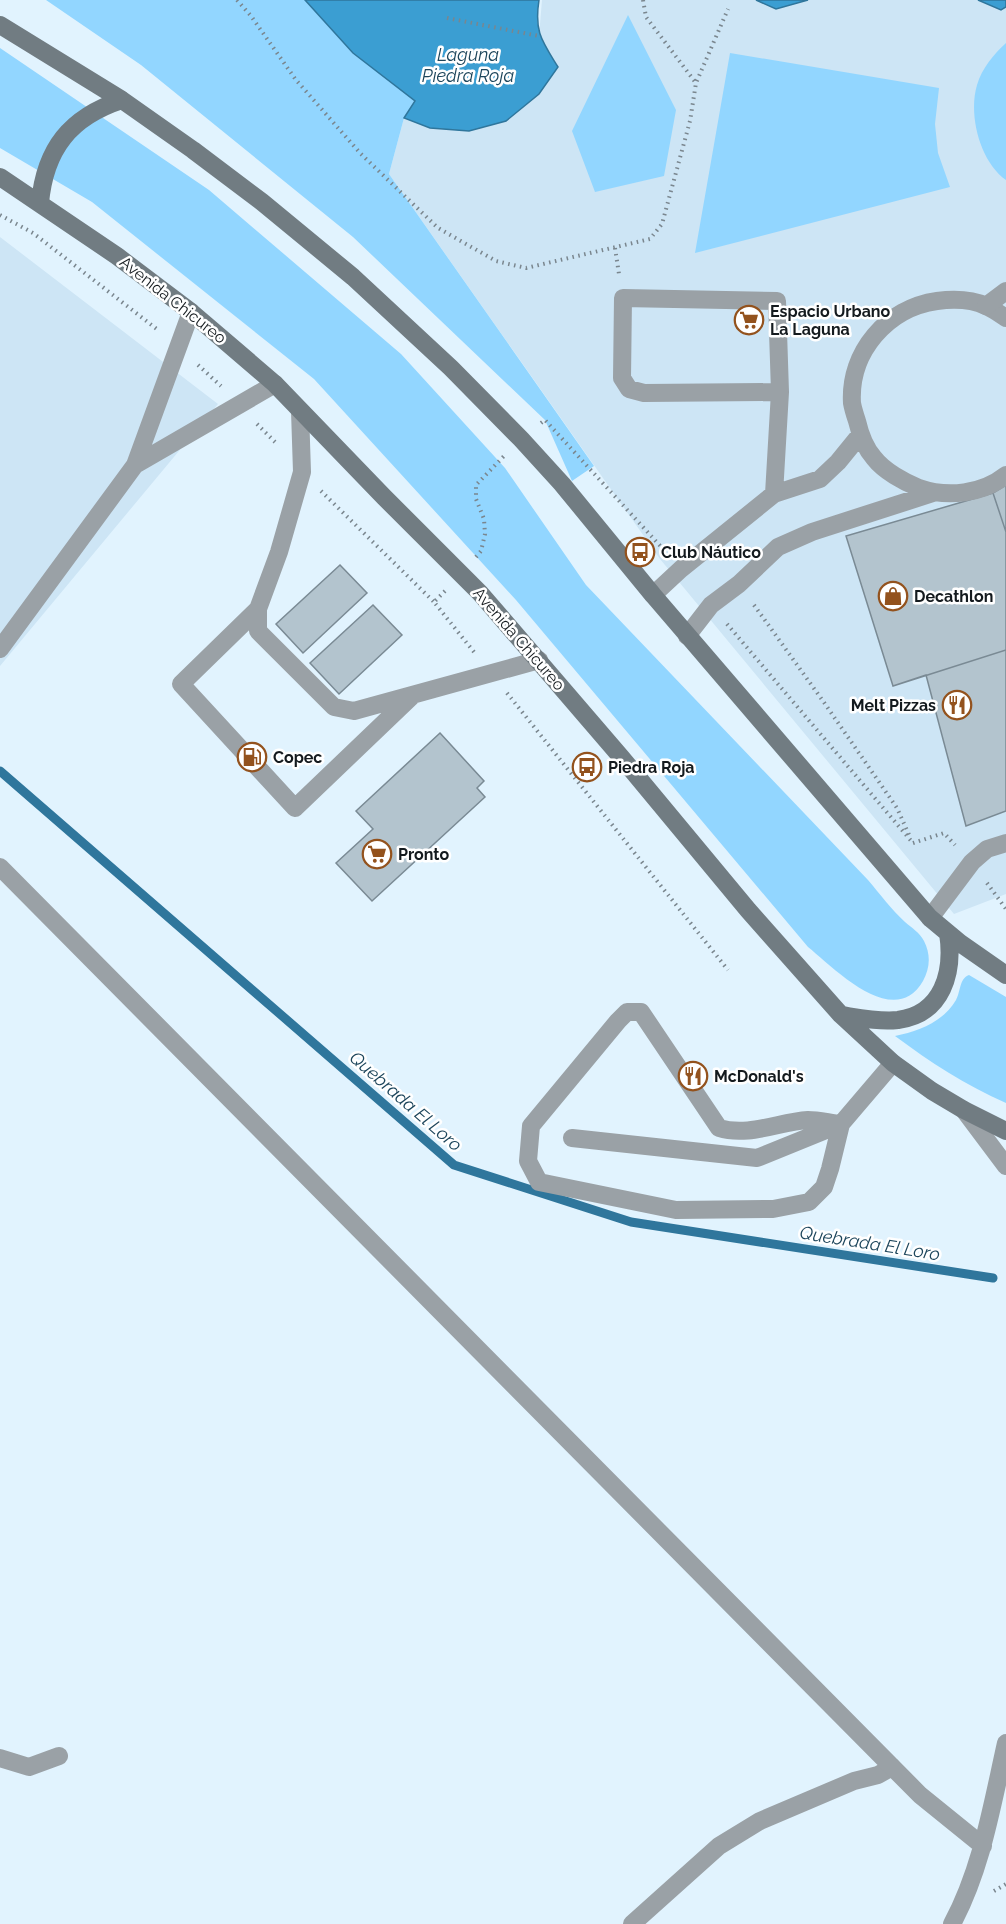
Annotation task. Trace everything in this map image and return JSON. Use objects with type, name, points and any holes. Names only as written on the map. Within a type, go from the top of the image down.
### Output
[{"type":"main road","points":[[0,25],[122,100],[262,202],[344,269],[451,368],[521,439],[595,523],[687,636],[930,918],[1006,975]]},
{"type":"main road","points":[[40,203],[46,170],[62,139],[87,115],[103,106],[122,100]]},
{"type":"main road","name":"Avenida Chicureo","points":[[0,177],[117,256],[191,312],[275,384],[462,575],[539,660],[748,910],[841,1015],[893,1063],[932,1091],[1006,1131]]},
{"type":"main road","points":[[841,1015],[897,1020],[918,1014],[928,1007],[941,992],[949,974],[951,952],[948,933]]},
{"type":"street","points":[[986,306],[1006,291]]},
{"type":"street","points":[[774,494],[780,392],[777,301],[623,298],[622,378],[629,389],[644,393],[780,392]]},
{"type":"street","points":[[933,493],[903,482],[874,459],[860,435],[852,403],[856,371],[869,341],[892,318],[921,303],[954,299],[986,306],[1006,318]]},
{"type":"street","points":[[0,650],[135,465],[191,312]]},
{"type":"street","points":[[135,465],[275,384]]},
{"type":"street","points":[[300,411],[302,472],[279,552],[258,609],[258,631],[334,707],[354,711],[539,660]]},
{"type":"street","points":[[653,595],[681,569],[774,494],[820,479],[838,462],[860,435]]},
{"type":"street","points":[[687,636],[711,605],[739,584],[778,547],[812,532],[933,493],[965,493],[995,483],[1006,475]]},
{"type":"street","points":[[258,609],[181,684],[295,808],[415,694]]},
{"type":"street","points":[[930,918],[972,862],[987,849],[1006,843]]},
{"type":"street","points":[[0,867],[920,1795],[983,1846]]},
{"type":"street","points":[[841,1124],[809,1120],[764,1129],[728,1131],[719,1128],[641,1012],[627,1012],[531,1126],[528,1161],[539,1182],[676,1210],[773,1209],[810,1202],[824,1187],[841,1124],[893,1063]]},
{"type":"street","points":[[964,1110],[1006,1166]]},
{"type":"street","points":[[572,1138],[757,1158],[841,1124]]},
{"type":"street","points":[[952,1924],[974,1876],[983,1846],[1006,1743]]},
{"type":"street","points":[[0,1758],[29,1767],[59,1756]]},
{"type":"street","points":[[632,1924],[719,1846],[760,1821],[854,1781],[878,1775],[892,1767]]},
{"type":"path","points":[[237,0],[296,80],[361,154],[438,228],[496,261],[526,268],[650,239],[662,224],[690,122],[696,83],[728,9]]},
{"type":"path","points":[[644,0],[646,17],[696,83]]},
{"type":"path","points":[[447,18],[539,36]]},
{"type":"path","points":[[681,569],[545,420],[521,439],[476,485],[476,499],[484,519],[481,551],[462,575],[434,602],[728,970]]},
{"type":"path","points":[[711,605],[913,843],[897,808],[739,584]]},
{"type":"shaded area","points":[[46,0],[305,0],[353,53],[415,101],[404,118],[389,174],[594,466],[572,481],[545,420],[353,237],[141,65]]},
{"type":"shaded area","name":"Espacio Urbano La Laguna","points":[[542,0],[756,0],[776,9],[808,0],[978,0],[1001,10],[1006,7],[1006,894],[954,914],[660,559],[389,174],[404,118],[430,128],[558,67],[539,36]]},
{"type":"shaded area","points":[[628,15],[676,110],[664,176],[595,192],[572,131]]},
{"type":"shaded area","points":[[1006,43],[1006,180],[989,162],[983,150],[978,137],[974,110],[977,85],[982,73]]},
{"type":"shaded area","points":[[0,48],[209,190],[401,354],[505,468],[586,585],[868,880],[895,912],[920,935],[928,951],[928,966],[923,981],[911,995],[896,1000],[881,998],[864,991],[808,947],[516,600],[314,379],[92,202],[0,148]]},
{"type":"shaded area","points":[[730,53],[939,88],[935,124],[938,153],[950,187],[695,253]]},
{"type":"shaded area","points":[[0,237],[218,404],[0,666]]},
{"type":"shaded area","points":[[969,975],[1006,997],[1006,1103],[948,1073],[895,1036],[937,1020],[951,1008],[963,979]]},
{"type":"water","name":"Laguna Piedra Roja","points":[[305,0],[539,0],[538,20],[541,36],[558,67],[539,94],[506,121],[469,131],[430,128],[404,118],[415,101],[353,53]]},
{"type":"water","points":[[756,0],[808,0],[776,9]]},
{"type":"water","points":[[978,0],[1006,0],[1006,7],[1001,10]]},
{"type":"building","points":[[1006,485],[1006,811],[966,826],[926,675],[893,686],[846,536],[993,493]]},
{"type":"building","points":[[993,493],[1006,532],[1006,650],[893,686],[846,536]]},
{"type":"building","points":[[340,565],[367,593],[303,653],[276,624]]},
{"type":"building","points":[[373,605],[402,635],[339,694],[310,663]]},
{"type":"building","points":[[440,733],[484,781],[477,788],[485,797],[372,901],[336,863],[373,829],[356,811]]},
{"type":"waterway","name":"Quebrada El Loro","points":[[0,771],[454,1165],[631,1222],[993,1278]]},
{"type":"place","name":"Espacio Urbano La Laguna","points":[[749,320]]},
{"type":"place","name":"Club Náutico","points":[[640,552]]},
{"type":"place","name":"Decathlon","points":[[893,596]]},
{"type":"place","name":"Melt Pizzas","points":[[957,705]]},
{"type":"place","name":"Copec","points":[[252,757]]},
{"type":"place","name":"Piedra Roja","points":[[587,767]]},
{"type":"place","name":"Pronto","points":[[377,854]]},
{"type":"place","name":"McDonald's","points":[[693,1076]]}]
